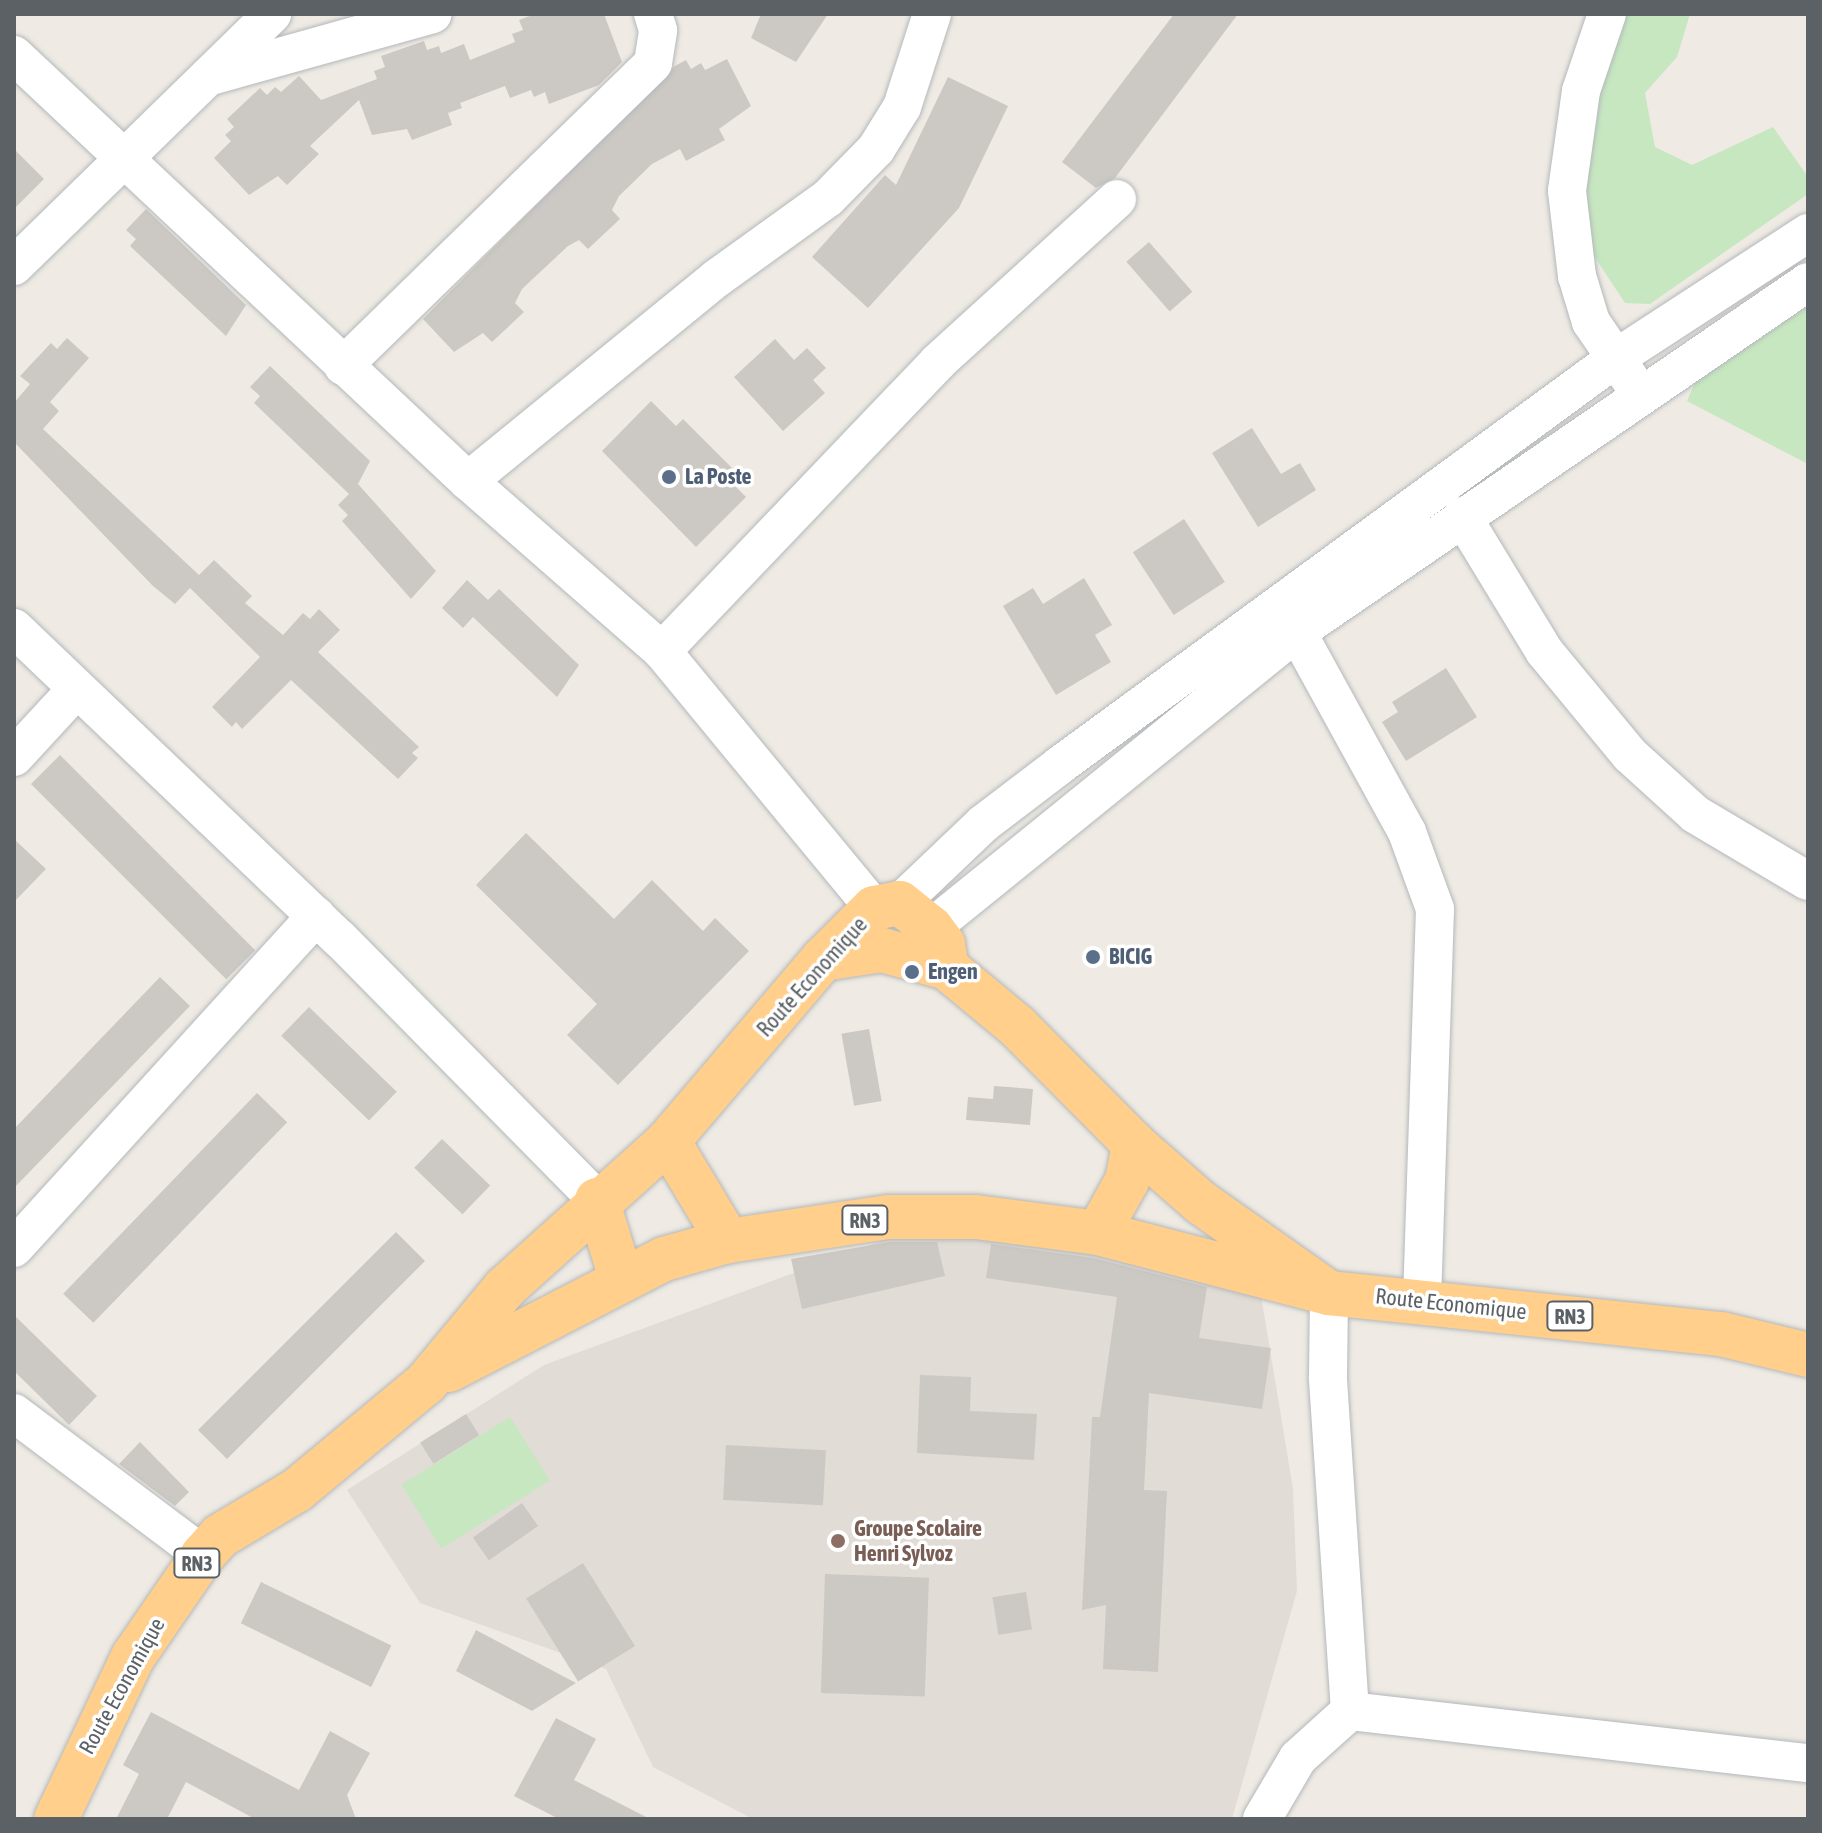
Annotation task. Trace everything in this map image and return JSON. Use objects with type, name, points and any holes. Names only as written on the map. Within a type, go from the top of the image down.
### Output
[{"type":"highway","name":"Route Economique","points":[[56,1819],[133,1657],[203,1555],[220,1536],[297,1490],[426,1383],[505,1288],[597,1200],[668,1141],[823,959],[902,913]]},
{"type":"highway","points":[[902,913],[943,944],[947,968]]},
{"type":"highway","points":[[823,959],[882,950],[947,968],[1018,1027],[1134,1144],[1200,1202],[1329,1293]]},
{"type":"highway","points":[[668,1141],[728,1241]]},
{"type":"highway","points":[[1098,1233],[1127,1181],[1134,1144]]},
{"type":"highway","points":[[597,1200],[621,1278]]},
{"type":"highway","name":"Route Economique","points":[[426,1383],[621,1278],[728,1241],[888,1217],[976,1217],[1098,1233],[1329,1293],[1422,1299],[1721,1334],[1808,1355]]},
{"type":"street","points":[[14,266],[272,14]]},
{"type":"street","points":[[208,77],[433,14]]},
{"type":"street","points":[[468,481],[717,278],[828,198],[876,149],[902,107],[932,14]]},
{"type":"street","points":[[1607,14],[1581,91],[1567,191],[1577,276],[1591,322],[1642,396]]},
{"type":"street","points":[[343,366],[653,63],[662,19]]},
{"type":"street","points":[[14,55],[122,162],[468,481],[662,651],[902,913]]},
{"type":"street","points":[[662,651],[938,362],[1117,199]]},
{"type":"street","points":[[902,913],[984,823],[1060,765],[1616,358],[1808,233]]},
{"type":"street","points":[[902,913],[1462,516],[1808,282]]},
{"type":"street","points":[[1462,516],[1544,651],[1630,755],[1695,814],[1808,881]]},
{"type":"street","points":[[14,628],[75,691],[316,916],[597,1200]]},
{"type":"street","points":[[1297,632],[1407,832],[1435,909],[1422,1299]]},
{"type":"street","points":[[14,757],[75,691]]},
{"type":"street","points":[[14,1248],[316,916]]},
{"type":"street","points":[[1329,1293],[1328,1377],[1350,1711]]},
{"type":"street","points":[[14,1413],[203,1555]]},
{"type":"street","points":[[1262,1819],[1298,1758],[1350,1711],[1808,1763]]},
{"type":"shaded area","name":"Groupe Scolaire Henri Sylvoz","points":[[970,1208],[1254,1253],[1293,1489],[1297,1591],[1232,1819],[753,1819],[653,1767],[606,1669],[420,1603],[347,1490],[544,1365]]},
{"type":"green space","points":[[1612,14],[1690,14],[1677,57],[1645,93],[1655,147],[1692,165],[1773,127],[1808,177],[1808,194],[1650,304],[1625,303],[1590,250],[1580,190]]},
{"type":"green space","points":[[1808,301],[1808,464],[1687,401],[1699,373]]},
{"type":"green space","points":[[510,1417],[550,1481],[441,1548],[401,1485]]},
{"type":"building","points":[[535,14],[604,14],[622,62],[599,85],[549,104],[545,92],[534,97],[531,90],[510,98],[505,86],[460,103],[462,108],[448,113],[452,125],[412,140],[407,129],[372,135],[359,100],[310,146],[319,154],[287,185],[278,176],[249,195],[214,158],[231,141],[225,135],[234,127],[227,119],[260,88],[267,95],[275,87],[281,92],[299,76],[321,100],[377,79],[374,71],[385,67],[381,56],[424,41],[427,50],[439,46],[441,53],[464,44],[470,60],[515,42],[512,34],[523,30],[519,20]]},
{"type":"building","points":[[761,14],[828,14],[796,62],[751,38]]},
{"type":"building","points":[[1174,14],[1238,14],[1115,178],[1096,188],[1062,162]]},
{"type":"building","points":[[727,59],[751,106],[719,129],[725,140],[686,161],[680,149],[652,164],[619,196],[612,210],[620,219],[588,249],[579,240],[568,246],[522,289],[515,303],[524,312],[492,342],[483,333],[454,352],[423,319],[675,66],[686,60],[691,69],[701,63],[705,70]]},
{"type":"building","points":[[948,77],[1008,106],[959,208],[868,308],[812,257],[885,175],[896,185]]},
{"type":"building","points":[[14,149],[44,179],[14,209]]},
{"type":"building","points":[[146,209],[246,305],[226,336],[130,246],[136,239],[126,230]]},
{"type":"building","points":[[1149,242],[1192,292],[1170,311],[1126,262]]},
{"type":"building","points":[[67,338],[89,358],[50,402],[59,411],[43,429],[199,575],[214,560],[252,596],[245,603],[283,635],[303,613],[310,619],[319,609],[340,630],[318,652],[419,747],[412,753],[418,758],[398,779],[291,680],[242,729],[236,722],[232,727],[212,707],[260,657],[190,588],[175,604],[153,586],[14,442],[14,403],[30,384],[20,376],[51,343],[57,349]]},
{"type":"building","points":[[775,339],[794,360],[807,348],[826,368],[813,380],[825,393],[783,431],[734,377]]},
{"type":"building","points":[[270,366],[370,461],[358,484],[436,571],[411,599],[342,521],[348,515],[338,505],[349,494],[254,403],[260,396],[250,387]]},
{"type":"building","points":[[651,401],[676,426],[683,419],[732,468],[724,475],[746,497],[696,547],[602,451]]},
{"type":"building","points":[[1252,428],[1281,474],[1300,463],[1316,490],[1258,527],[1212,453]]},
{"type":"building","points":[[1184,519],[1225,582],[1174,615],[1133,552]]},
{"type":"building","points":[[1084,578],[1112,625],[1095,635],[1111,662],[1056,695],[1003,606],[1033,588],[1043,604]]},
{"type":"building","points":[[467,580],[488,600],[499,589],[579,665],[557,697],[473,617],[463,628],[442,608]]},
{"type":"building","points":[[1446,668],[1477,717],[1406,761],[1382,722],[1398,712],[1392,702]]},
{"type":"building","points":[[60,755],[255,950],[226,979],[31,784]]},
{"type":"building","points":[[526,833],[614,919],[652,880],[703,931],[715,918],[749,951],[618,1085],[567,1035],[597,1004],[476,885]]},
{"type":"building","points":[[14,839],[46,869],[14,902]]},
{"type":"building","points":[[160,977],[190,1006],[14,1188],[14,1129]]},
{"type":"building","points":[[309,1007],[397,1092],[369,1121],[281,1036]]},
{"type":"building","points":[[869,1029],[882,1101],[854,1106],[841,1034]]},
{"type":"building","points":[[994,1086],[1033,1089],[1030,1125],[966,1120],[968,1097],[993,1099]]},
{"type":"building","points":[[257,1093],[287,1122],[93,1323],[63,1294]]},
{"type":"building","points":[[442,1139],[490,1186],[462,1214],[414,1168]]},
{"type":"building","points":[[396,1232],[425,1261],[227,1459],[198,1430]]},
{"type":"building","points":[[890,1242],[937,1242],[945,1276],[802,1309],[791,1259]]},
{"type":"building","points":[[991,1244],[1093,1258],[1207,1287],[1199,1338],[1271,1348],[1262,1409],[1149,1393],[1144,1490],[1167,1491],[1158,1672],[1103,1669],[1106,1605],[1082,1610],[1092,1417],[1100,1417],[1117,1297],[986,1278]]},
{"type":"building","points":[[14,1315],[97,1396],[69,1425],[14,1371]]},
{"type":"building","points":[[920,1375],[971,1377],[970,1411],[1037,1414],[1034,1460],[917,1453]]},
{"type":"building","points":[[466,1414],[479,1435],[433,1464],[420,1443]]},
{"type":"building","points":[[140,1442],[189,1492],[175,1506],[119,1464]]},
{"type":"building","points":[[726,1445],[826,1450],[823,1505],[723,1500]]},
{"type":"building","points":[[522,1503],[538,1526],[489,1560],[473,1537]]},
{"type":"building","points":[[583,1563],[635,1646],[578,1682],[526,1599]]},
{"type":"building","points":[[825,1574],[929,1578],[925,1697],[821,1693]]},
{"type":"building","points":[[261,1582],[391,1646],[371,1687],[241,1623]]},
{"type":"building","points":[[1026,1592],[1032,1630],[998,1635],[992,1597]]},
{"type":"building","points":[[476,1630],[576,1683],[532,1711],[456,1671]]},
{"type":"building","points":[[151,1712],[299,1790],[330,1731],[370,1753],[347,1795],[356,1819],[255,1819],[186,1782],[167,1819],[116,1819],[139,1774],[123,1765]]},
{"type":"building","points":[[556,1718],[596,1739],[574,1780],[650,1819],[559,1819],[514,1796]]},
{"type":"place","name":"La Poste","points":[[669,477]]},
{"type":"place","name":"BICIG","points":[[1093,957]]},
{"type":"place","name":"Engen","points":[[912,972]]},
{"type":"place","name":"Groupe Scolaire Henri Sylvoz","points":[[838,1541]]}]
